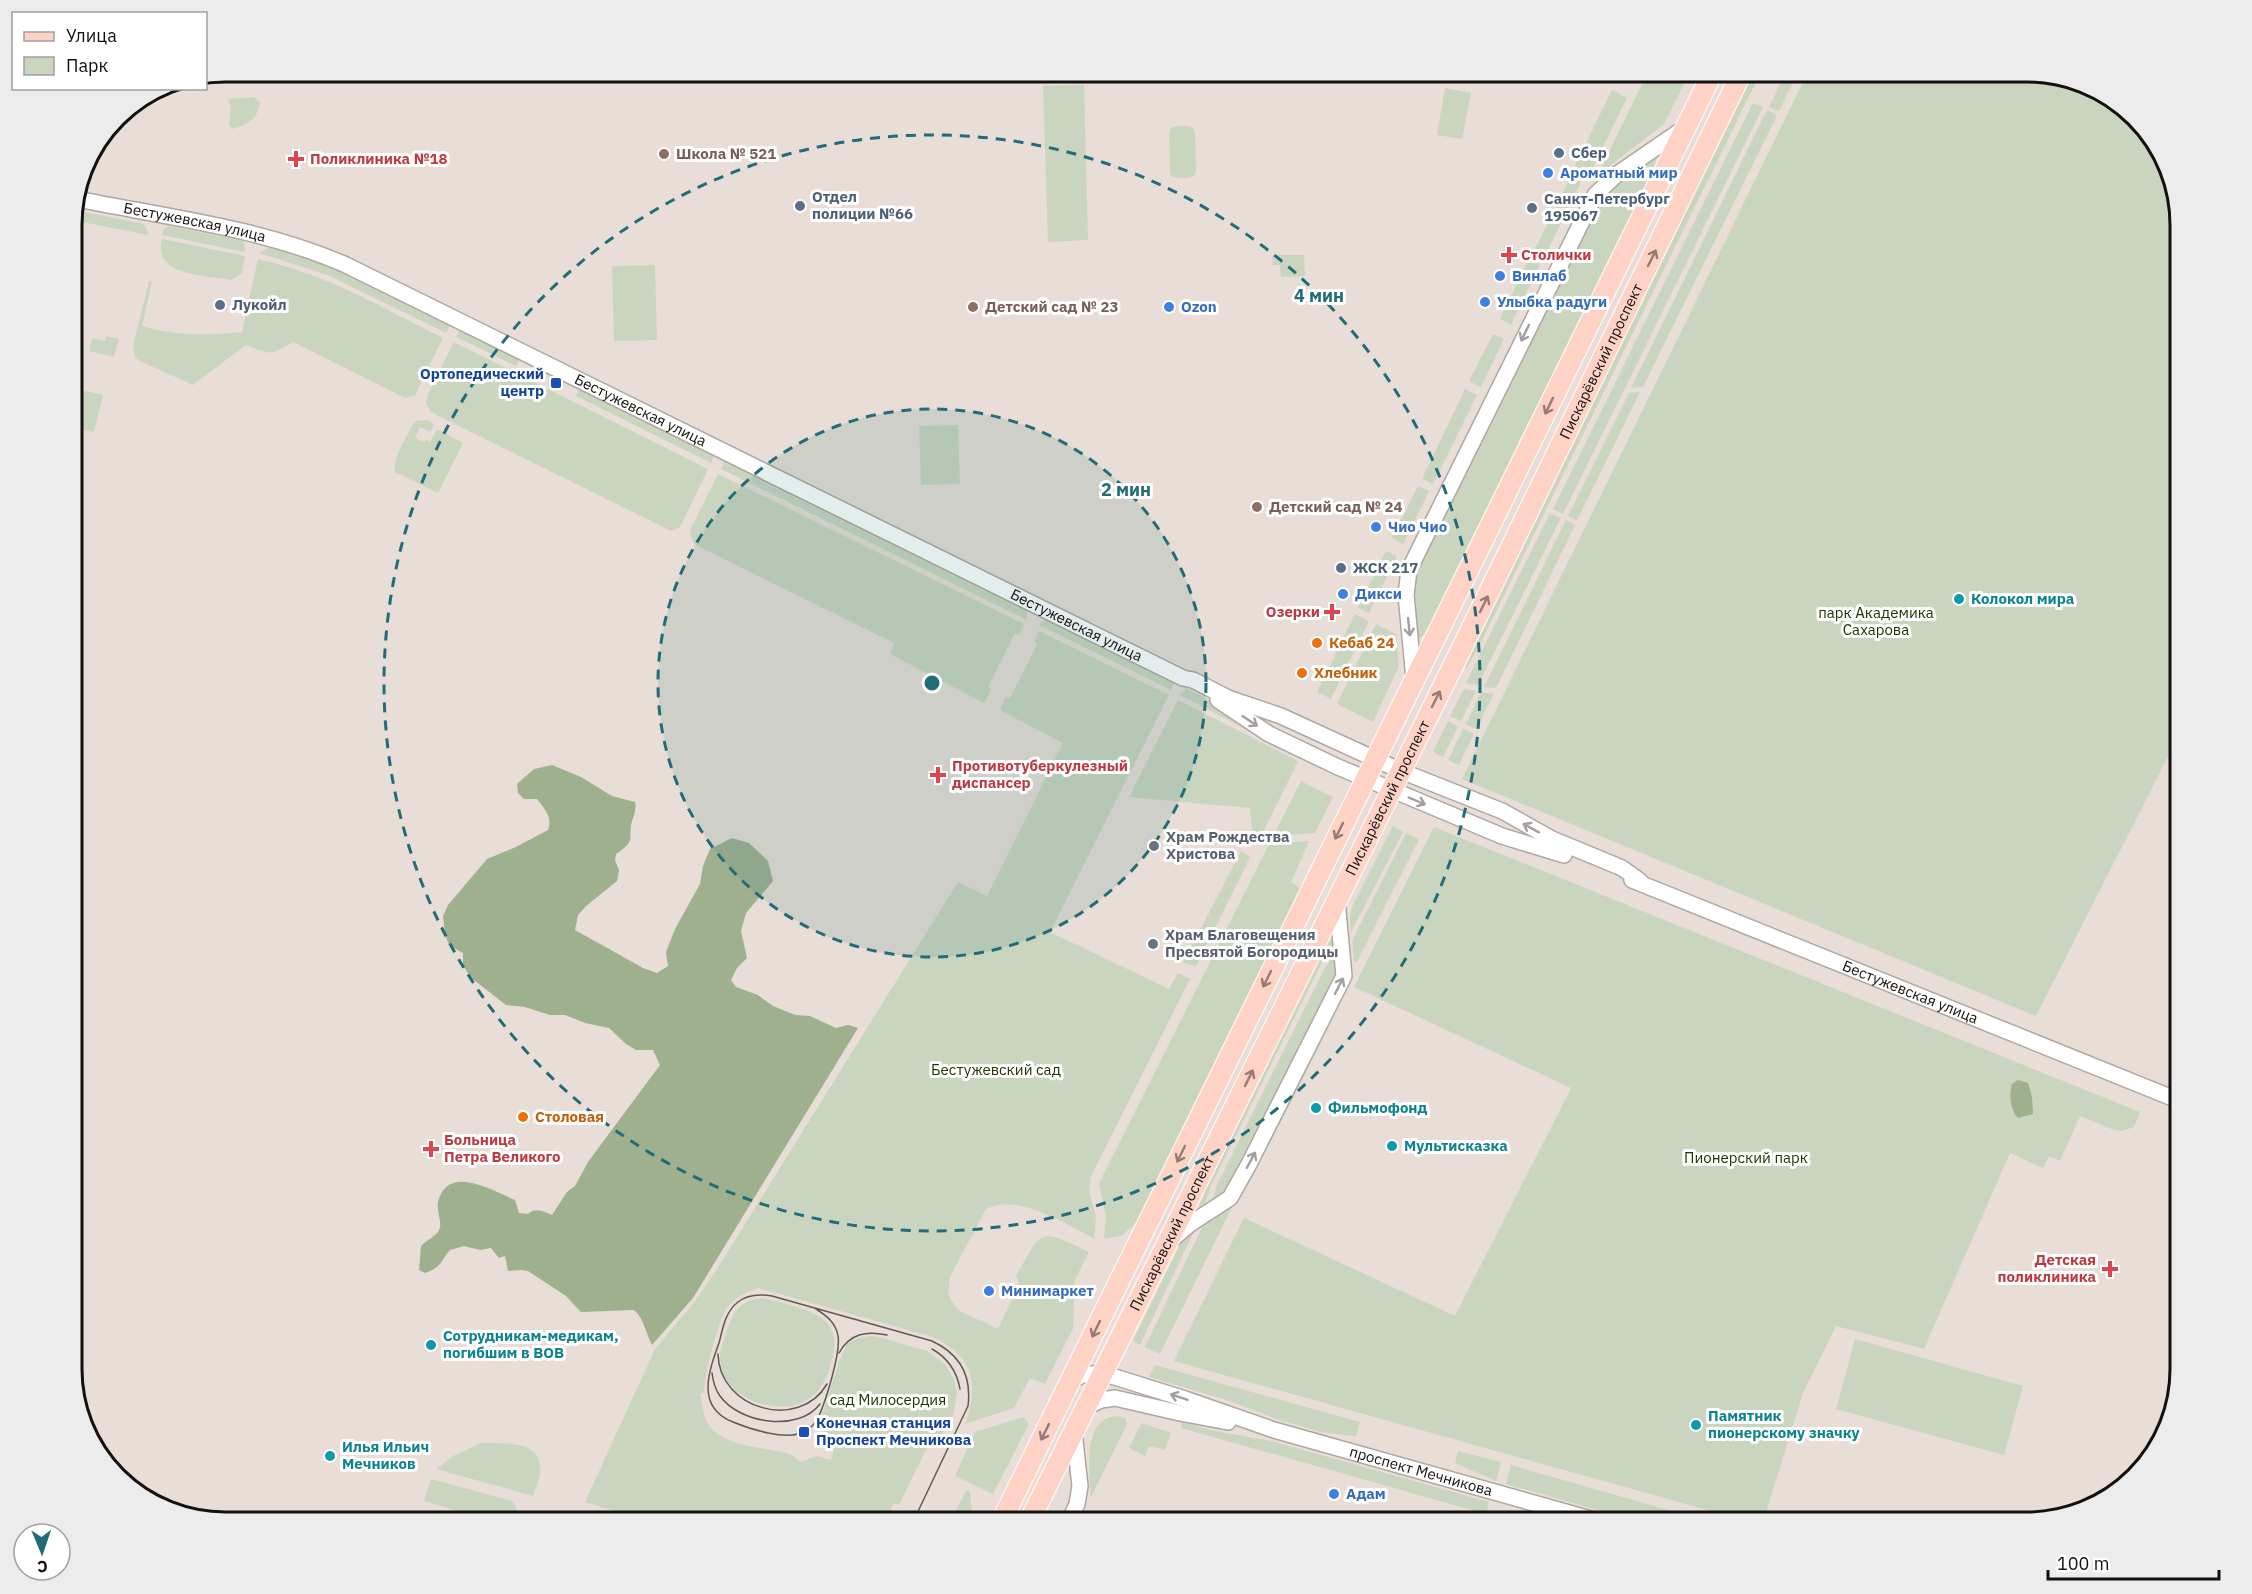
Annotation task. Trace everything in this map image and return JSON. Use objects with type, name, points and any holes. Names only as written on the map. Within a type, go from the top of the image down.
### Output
[{"type":"main road","name":"Пискарёвский проспект","points":[[1006,1512],[1708,82]]},
{"type":"main road","name":"Пискарёвский проспект","points":[[1034,1512],[1401,771],[1737,82]]},
{"type":"street","points":[[1414,679],[1406,596],[1409,570],[1532,319],[1595,195],[1616,175],[1686,127]]},
{"type":"street","name":"Бестужевская улица","points":[[85,201],[255,235],[315,251],[1183,678],[1193,680],[1228,698],[1281,716],[1401,771],[1502,811],[1552,840],[1622,868],[1640,881]]},
{"type":"street","name":"Бестужевская улица","points":[[1183,678],[1191,686],[1216,699],[1269,734],[1365,779],[1503,836],[1548,849],[1616,876],[1640,881],[2170,1097]]},
{"type":"street","points":[[1167,1244],[1190,1224],[1230,1198],[1250,1164],[1344,976],[1337,900]]},
{"type":"street","name":"проспект Мечникова","points":[[1071,1380],[1083,1375],[1102,1373],[1274,1430],[1565,1512]]},
{"type":"street","name":"проспект Мечникова","points":[[1086,1407],[1101,1400],[1115,1398],[1180,1413],[1274,1430]]},
{"type":"street","points":[[1073,1512],[1080,1486],[1074,1432]]},
{"type":"green space","points":[[1643,82],[1684,84],[1664,124],[1599,172]]},
{"type":"green space","points":[[1749,82],[1756,82],[1480,644],[1465,668],[1474,641]]},
{"type":"green space","points":[[1781,82],[1793,82],[1779,111],[1769,107]]},
{"type":"green space","name":"парк Академика Сахарова","points":[[1803,82],[2027,82],[2045,84],[2064,87],[2090,97],[2121,118],[2134,131],[2155,162],[2162,179],[2170,225],[2170,753],[2036,1016],[1462,779]]},
{"type":"green space","points":[[1084,85],[1088,240],[1048,242],[1043,86]]},
{"type":"green space","points":[[1445,88],[1471,93],[1462,139],[1437,135]]},
{"type":"green space","points":[[1612,90],[1627,98],[1590,173],[1575,166]]},
{"type":"green space","points":[[254,97],[260,103],[254,117],[248,123],[233,129],[229,125],[231,107],[228,99]]},
{"type":"green space","points":[[1753,103],[1763,107],[1563,514],[1553,509]]},
{"type":"green space","points":[[1767,110],[1777,115],[1643,387],[1631,388]]},
{"type":"green space","points":[[1188,126],[1193,128],[1195,133],[1196,171],[1191,177],[1171,176],[1169,134],[1171,128]]},
{"type":"green space","points":[[1656,156],[1643,200],[1442,609],[1421,638],[1417,638],[1412,606],[1414,576],[1595,208],[1611,189]]},
{"type":"green space","points":[[1571,176],[1581,182],[1545,256],[1534,251]]},
{"type":"green space","points":[[83,212],[144,224],[149,235],[83,222]]},
{"type":"green space","points":[[168,226],[244,241],[245,252],[162,235]]},
{"type":"green space","points":[[162,239],[245,256],[242,273],[231,280],[183,272],[165,261],[161,251]]},
{"type":"green space","points":[[271,246],[332,265],[451,324],[446,333],[328,275],[259,253]]},
{"type":"green space","points":[[1272,255],[1304,255],[1305,276],[1281,277],[1280,265],[1273,265]]},
{"type":"green space","points":[[258,259],[283,265],[330,282],[443,338],[415,395],[405,398],[293,342],[274,352],[260,351],[246,345],[193,385],[135,357],[133,346],[149,281],[152,282],[142,326],[168,332],[192,334],[242,332]]},
{"type":"green space","points":[[1529,259],[1540,264],[1511,325],[1500,319]]},
{"type":"green space","points":[[655,265],[657,340],[614,341],[612,266]]},
{"type":"green space","points":[[460,329],[520,359],[516,366],[456,337]]},
{"type":"green space","points":[[1493,334],[1504,339],[1481,387],[1469,381]]},
{"type":"green space","points":[[106,336],[119,339],[114,357],[89,351],[92,338],[105,341]]},
{"type":"green space","points":[[454,342],[708,469],[680,527],[671,531],[431,412],[426,403],[428,394]]},
{"type":"green space","points":[[579,389],[715,454],[711,463],[576,396]]},
{"type":"green space","points":[[1465,389],[1477,395],[1433,484],[1422,479]]},
{"type":"green space","points":[[83,390],[103,395],[94,432],[83,430]]},
{"type":"green space","points":[[1640,392],[1577,521],[1568,516],[1629,393]]},
{"type":"green space","points":[[428,420],[434,424],[430,432],[420,427],[415,438],[430,442],[439,430],[463,443],[438,493],[395,472],[398,454],[413,424],[417,421]]},
{"type":"green space","points":[[958,425],[960,484],[921,485],[919,426]]},
{"type":"green space","points":[[725,460],[1027,610],[1027,620],[721,469]]},
{"type":"green space","points":[[718,474],[1024,624],[1019,635],[1015,633],[988,687],[991,690],[984,703],[890,654],[894,643],[694,544],[690,533],[691,528]]},
{"type":"green space","points":[[1418,486],[1429,491],[1403,544],[1392,538]]},
{"type":"green space","points":[[1550,513],[1561,518],[1478,685],[1466,683]]},
{"type":"green space","points":[[1566,520],[1575,525],[1496,688],[1484,687]]},
{"type":"green space","points":[[1386,551],[1397,556],[1369,613],[1358,608]]},
{"type":"green space","points":[[1355,614],[1369,621],[1331,699],[1317,692]]},
{"type":"green space","points":[[1046,619],[1174,683],[1171,690],[1039,625]]},
{"type":"green space","points":[[1376,624],[1396,634],[1399,666],[1373,722],[1337,704]]},
{"type":"green space","name":"Бестужевский сад","points":[[1039,631],[1169,695],[1050,932],[1169,989],[1178,973],[1190,979],[1091,1176],[1089,1190],[1096,1217],[1094,1238],[1055,1218],[1026,1207],[1011,1204],[998,1205],[986,1209],[950,1277],[948,1292],[958,1310],[998,1329],[1019,1284],[1016,1276],[1038,1241],[1051,1236],[1089,1252],[1075,1279],[1073,1329],[1045,1384],[1030,1378],[1014,1408],[965,1424],[972,1396],[970,1373],[965,1362],[946,1345],[933,1337],[758,1288],[733,1301],[721,1321],[710,1359],[704,1392],[700,1394],[707,1422],[719,1435],[727,1439],[753,1447],[787,1453],[800,1462],[816,1456],[831,1460],[837,1438],[823,1434],[827,1421],[821,1418],[847,1344],[858,1338],[871,1336],[927,1351],[945,1364],[954,1380],[957,1393],[954,1412],[947,1429],[929,1443],[899,1505],[894,1503],[890,1512],[618,1512],[585,1502],[655,1349],[696,1300],[717,1269],[958,882],[987,896],[1063,743],[1000,710],[1005,698],[1010,698],[1037,645],[1034,641]]},
{"type":"green space","points":[[1186,688],[1215,703],[1257,735],[1180,695]]},
{"type":"green space","points":[[1464,689],[1476,691],[1461,721],[1450,716]]},
{"type":"green space","points":[[1481,692],[1494,694],[1476,729],[1466,724]]},
{"type":"green space","points":[[1178,700],[1298,761],[1257,844],[1246,840],[1252,830],[1250,808],[1129,797]]},
{"type":"green space","points":[[1448,721],[1458,727],[1443,757],[1433,752]]},
{"type":"green space","points":[[1463,729],[1474,734],[1459,765],[1448,760]]},
{"type":"green space","points":[[552,765],[581,777],[612,796],[635,802],[629,842],[616,854],[615,860],[619,870],[617,881],[578,915],[575,930],[643,968],[657,973],[668,966],[666,952],[675,929],[700,884],[703,866],[710,849],[732,838],[749,843],[768,861],[773,881],[746,913],[741,931],[747,958],[737,968],[731,980],[736,987],[758,995],[773,1006],[795,1015],[810,1016],[836,1028],[848,1025],[858,1028],[693,1298],[652,1345],[643,1322],[634,1310],[581,1312],[566,1296],[528,1271],[508,1271],[505,1256],[499,1258],[491,1248],[480,1250],[464,1246],[450,1250],[435,1268],[425,1273],[419,1270],[421,1246],[436,1235],[440,1227],[438,1202],[443,1190],[451,1184],[472,1183],[515,1200],[519,1213],[528,1214],[537,1210],[552,1215],[660,1065],[653,1050],[636,1050],[609,1028],[585,1023],[565,1015],[550,1015],[525,1007],[506,1005],[470,977],[463,965],[463,953],[449,945],[445,934],[443,916],[448,905],[487,859],[548,830],[550,822],[545,810],[537,799],[524,799],[518,793],[517,784],[534,769]]},
{"type":"green space","points":[[1301,781],[1333,797],[1315,833],[1273,836]]},
{"type":"green space","points":[[1393,826],[1403,832],[1351,932],[1352,907]]},
{"type":"green space","name":"Пионерский парк","points":[[1434,827],[2140,1112],[2134,1127],[2122,1131],[2080,1116],[2060,1161],[2049,1156],[2043,1168],[2010,1153],[1924,1349],[1836,1326],[1803,1393],[1766,1512],[1714,1512],[1174,1361],[1244,1218],[1455,1316],[1571,1088],[1354,987]]},
{"type":"green space","points":[[1406,833],[1419,839],[1357,962],[1354,961],[1352,941]]},
{"type":"green space","points":[[1309,841],[1291,882],[1300,888],[1217,1063],[1137,1222],[1121,1236],[1104,1239],[1106,1218],[1099,1183],[1269,844]]},
{"type":"green space","points":[[1241,851],[1250,857],[1196,966],[1183,963]]},
{"type":"green space","points":[[1332,937],[1333,945],[1322,962],[1211,1186],[1204,1206],[1198,1210],[1206,1181],[1315,960]]},
{"type":"green space","points":[[1335,954],[1338,977],[1225,1194],[1212,1202],[1216,1187],[1326,966]]},
{"type":"green space","points":[[2018,1080],[2028,1083],[2033,1114],[2018,1118],[2013,1111],[2010,1097],[2012,1084]]},
{"type":"green space","points":[[1236,1199],[1160,1354],[1145,1347],[1205,1221]]},
{"type":"green space","points":[[1196,1227],[1140,1345],[1133,1341],[1180,1244],[1184,1237]]},
{"type":"green space","name":"сад Милосердия","points":[[761,1298],[809,1311],[825,1321],[833,1335],[833,1355],[824,1381],[811,1397],[797,1405],[777,1407],[749,1399],[728,1382],[721,1366],[720,1353],[731,1320],[741,1305]]},
{"type":"green space","points":[[1855,1339],[2023,1386],[2004,1455],[1836,1409]]},
{"type":"green space","points":[[1155,1365],[1360,1422],[1356,1436],[1321,1432],[1279,1420],[1227,1400],[1149,1377]]},
{"type":"green space","points":[[1117,1416],[1125,1418],[1127,1424],[1091,1497],[1089,1461],[1093,1436],[1098,1426],[1106,1419]]},
{"type":"green space","points":[[1023,1417],[1028,1422],[1028,1426],[993,1494],[955,1476],[975,1432]]},
{"type":"green space","points":[[1182,1422],[1210,1430],[1271,1441],[1489,1502],[1486,1512],[1479,1512],[1181,1428]]},
{"type":"green space","points":[[1142,1423],[1171,1433],[1165,1450],[1149,1446],[1145,1456],[1129,1448]]},
{"type":"green space","points":[[481,1443],[521,1446],[536,1454],[540,1462],[540,1473],[533,1496],[436,1469],[453,1456]]},
{"type":"green space","points":[[1458,1451],[1501,1462],[1496,1481],[1455,1463]]},
{"type":"green space","points":[[1511,1465],[1675,1512],[1605,1512],[1506,1484]]},
{"type":"green space","points":[[431,1479],[513,1501],[517,1512],[461,1512],[424,1501]]},
{"type":"green space","points":[[967,1490],[970,1492],[972,1512],[955,1512]]},
{"type":"tram line","points":[[816,1309],[833,1324],[837,1331],[838,1343],[835,1364],[825,1399],[819,1416],[811,1427],[796,1434],[768,1433],[733,1422],[713,1407],[709,1398],[709,1376],[725,1321],[734,1306],[750,1296],[772,1296],[932,1341],[942,1346],[957,1359],[966,1375],[968,1406],[918,1512]]},
{"type":"tram line","points":[[839,1353],[853,1337],[872,1333],[887,1335]]},
{"type":"tram line","points":[[932,1349],[951,1366],[960,1389]]},
{"type":"tram line","points":[[718,1354],[722,1373],[732,1389],[746,1400],[762,1408],[780,1410],[798,1407],[814,1399],[827,1384]]},
{"type":"tram line","points":[[712,1373],[714,1385],[720,1396],[741,1413],[754,1418],[769,1421],[798,1419],[810,1413],[820,1404]]},
{"type":"place","name":"Сбер","points":[[1559,153]]},
{"type":"place","name":"Школа № 521","points":[[664,154]]},
{"type":"place","name":"Поликлиника №18","points":[[296,159]]},
{"type":"place","name":"Ароматный мир","points":[[1548,173]]},
{"type":"place","name":"Отдел полиции №66","points":[[800,206]]},
{"type":"place","name":"Санкт-Петербург 195067","points":[[1532,208]]},
{"type":"place","name":"Столички","points":[[1509,255]]},
{"type":"place","name":"Винлаб","points":[[1500,276]]},
{"type":"place","name":"Улыбка радуги","points":[[1485,302]]},
{"type":"place","name":"Лукойл","points":[[220,305]]},
{"type":"place","name":"Детский сад № 23","points":[[973,307]]},
{"type":"place","name":"Ozon","points":[[1169,307]]},
{"type":"place","name":"Ортопедический центр","points":[[556,383]]},
{"type":"place","name":"Детский сад № 24","points":[[1257,507]]},
{"type":"place","name":"Чио Чио","points":[[1376,527]]},
{"type":"place","name":"ЖСК 217","points":[[1341,568]]},
{"type":"place","name":"Дикси","points":[[1343,594]]},
{"type":"place","name":"Колокол мира","points":[[1959,599]]},
{"type":"place","name":"Озерки","points":[[1332,612]]},
{"type":"place","name":"Кебаб 24","points":[[1317,643]]},
{"type":"place","name":"Хлебник","points":[[1302,673]]},
{"type":"place","name":"Противотуберкулезный диспансер","points":[[938,775]]},
{"type":"place","name":"Храм Рождества Христова","points":[[1154,846]]},
{"type":"place","name":"Храм Благовещения Пресвятой Богородицы","points":[[1153,944]]},
{"type":"place","name":"Фильмофонд","points":[[1316,1108]]},
{"type":"place","name":"Столовая","points":[[523,1117]]},
{"type":"place","name":"Мультисказка","points":[[1392,1146]]},
{"type":"place","name":"Больница Петра Великого","points":[[431,1149]]},
{"type":"place","name":"Детская поликлиника","points":[[2110,1269]]},
{"type":"place","name":"Минимаркет","points":[[989,1291]]},
{"type":"place","name":"Сотрудникам-медикам, погибшим в ВОВ","points":[[431,1345]]},
{"type":"place","name":"Памятник пионерскому значку","points":[[1696,1425]]},
{"type":"place","name":"Конечная станция Проспект Мечникова","points":[[804,1432]]},
{"type":"place","name":"Илья Ильич Мечников","points":[[330,1456]]},
{"type":"place","name":"Адам","points":[[1334,1494]]}]
